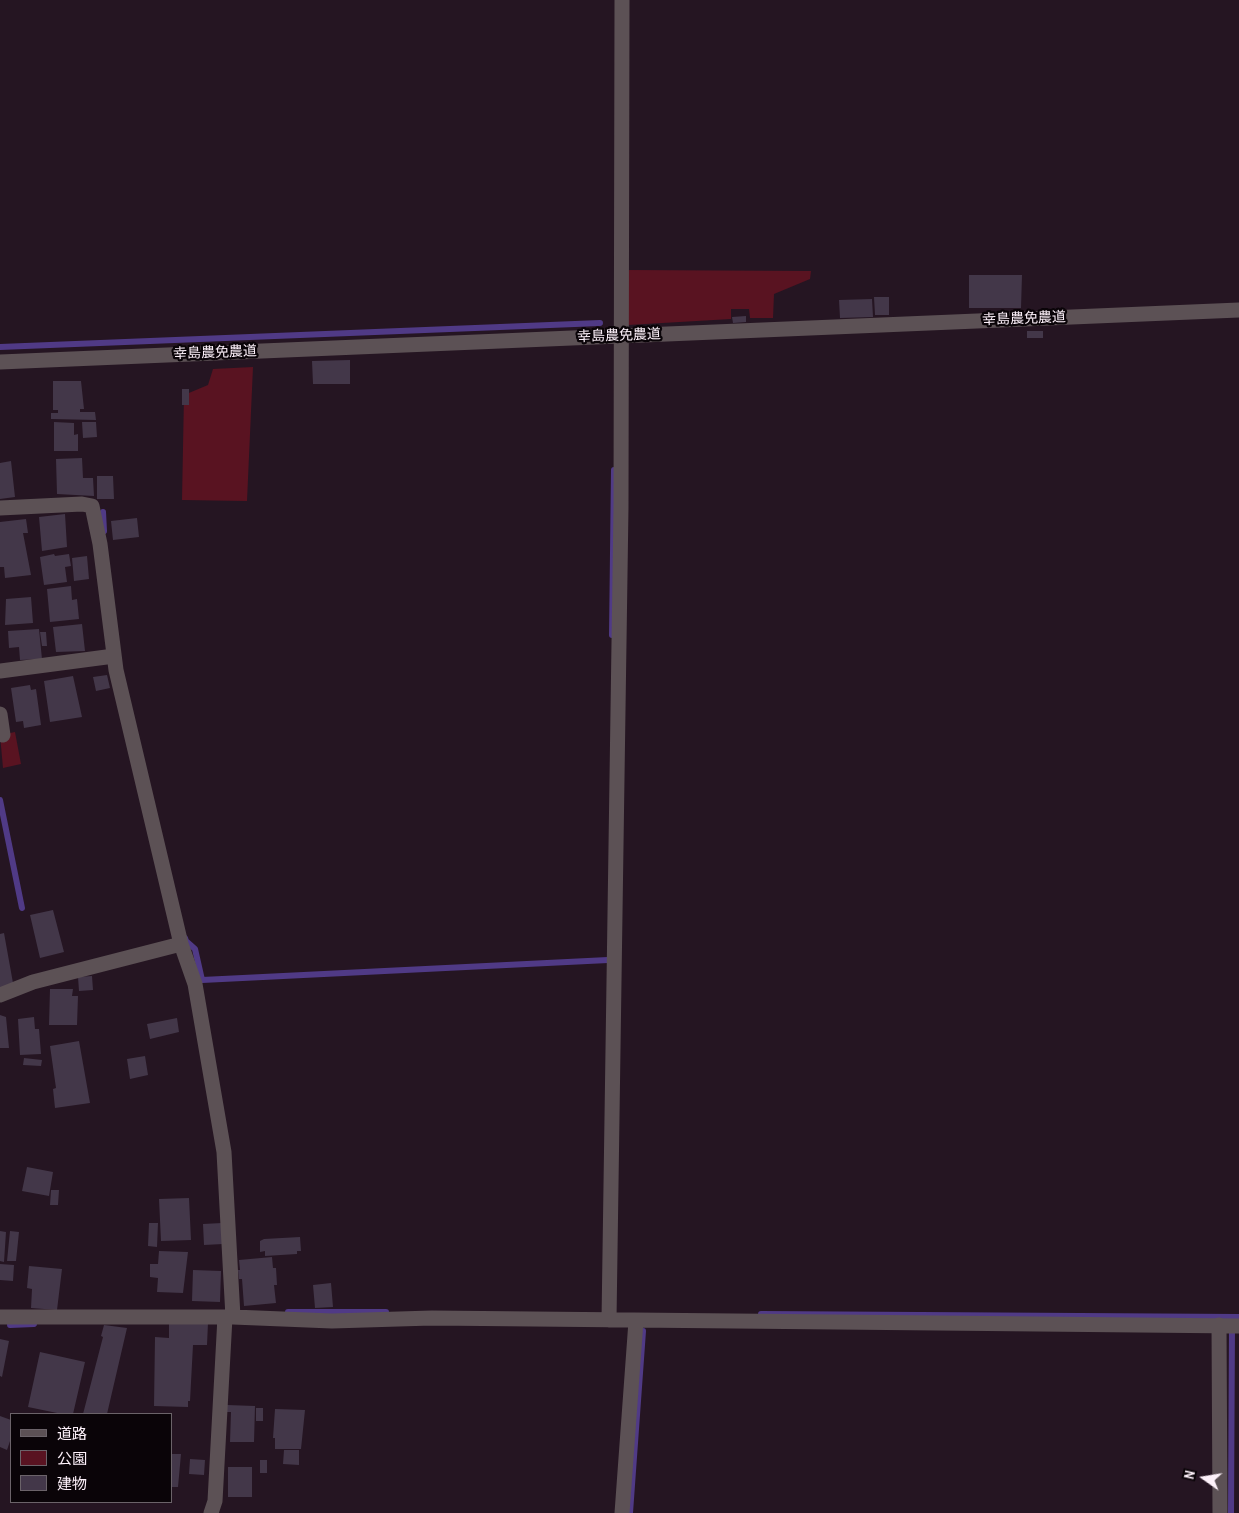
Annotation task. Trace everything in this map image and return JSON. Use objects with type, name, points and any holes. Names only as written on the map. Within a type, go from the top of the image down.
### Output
[{"type":"street","points":[[609,1315],[621,507],[622,0]]},
{"type":"street","name":"幸島農免農道","points":[[0,362],[1239,310]]},
{"type":"street","points":[[0,508],[82,504],[92,506],[100,544],[114,656],[181,944],[195,984],[224,1152],[231,1314],[214,1501],[211,1513]]},
{"type":"street","points":[[0,671],[114,656]]},
{"type":"street","points":[[0,714],[3,735]]},
{"type":"street","points":[[0,995],[32,982],[181,944]]},
{"type":"street","points":[[0,1317],[231,1314],[332,1320],[609,1315],[636,1321],[1239,1326]]},
{"type":"street","points":[[622,1513],[636,1321]]},
{"type":"street","points":[[1219,1325],[1220,1513]]},
{"type":"green space","points":[[628,270],[811,271],[810,279],[774,294],[773,318],[750,318],[749,309],[731,309],[731,319],[628,325]]},
{"type":"green space","points":[[253,367],[247,501],[182,500],[184,395],[208,385],[213,369]]},
{"type":"green space","points":[[15,732],[21,764],[3,768],[0,735]]},
{"type":"building","points":[[969,275],[1022,275],[1021,308],[969,308]]},
{"type":"building","points":[[874,297],[889,297],[889,315],[875,315]]},
{"type":"building","points":[[872,299],[873,317],[840,318],[839,300]]},
{"type":"building","points":[[746,316],[746,322],[733,323],[732,317]]},
{"type":"building","points":[[1027,331],[1043,331],[1043,338],[1027,338]]},
{"type":"building","points":[[350,360],[350,384],[313,384],[312,361]]},
{"type":"building","points":[[53,381],[81,381],[84,409],[80,409],[80,412],[95,412],[96,420],[51,419],[51,413],[58,413],[58,410],[53,410]]},
{"type":"building","points":[[182,389],[189,389],[189,405],[182,405]]},
{"type":"building","points":[[54,422],[74,423],[74,435],[78,434],[78,451],[54,451]]},
{"type":"building","points":[[82,422],[96,422],[97,437],[83,438]]},
{"type":"building","points":[[82,458],[83,478],[93,478],[94,496],[57,494],[56,459]]},
{"type":"building","points":[[11,461],[15,497],[0,499],[0,463]]},
{"type":"building","points":[[97,476],[113,476],[114,499],[97,499]]},
{"type":"building","points":[[65,514],[67,547],[42,551],[39,517]]},
{"type":"building","points":[[137,518],[139,537],[113,540],[111,521]]},
{"type":"building","points":[[26,519],[28,533],[23,533],[31,575],[5,578],[4,567],[0,567],[0,522]]},
{"type":"building","points":[[54,554],[55,556],[69,554],[71,566],[65,567],[67,582],[44,585],[40,557]]},
{"type":"building","points":[[87,556],[89,579],[74,581],[72,558]]},
{"type":"building","points":[[71,586],[72,600],[77,599],[79,619],[50,622],[47,589]]},
{"type":"building","points":[[31,597],[33,623],[5,625],[6,599]]},
{"type":"building","points":[[82,624],[85,651],[56,652],[53,627]]},
{"type":"building","points":[[39,629],[42,659],[20,660],[19,647],[9,648],[8,631]]},
{"type":"building","points":[[40,632],[46,632],[47,646],[42,646]]},
{"type":"building","points":[[107,675],[110,688],[96,691],[93,677]]},
{"type":"building","points":[[73,676],[82,717],[50,722],[44,681]]},
{"type":"building","points":[[30,685],[31,690],[36,689],[41,725],[24,728],[23,721],[16,722],[11,688]]},
{"type":"building","points":[[53,910],[64,952],[40,958],[30,915]]},
{"type":"building","points":[[4,933],[13,983],[0,989],[0,934]]},
{"type":"building","points":[[92,976],[93,990],[79,991],[78,977]]},
{"type":"building","points":[[50,989],[73,989],[72,996],[78,996],[77,1025],[49,1025]]},
{"type":"building","points":[[0,1015],[6,1017],[9,1048],[0,1048]]},
{"type":"building","points":[[34,1017],[35,1029],[39,1029],[41,1054],[20,1055],[18,1019]]},
{"type":"building","points":[[177,1018],[179,1032],[150,1039],[147,1024]]},
{"type":"building","points":[[79,1041],[90,1103],[55,1108],[53,1089],[56,1088],[50,1046]]},
{"type":"building","points":[[145,1056],[148,1075],[130,1079],[127,1059]]},
{"type":"building","points":[[24,1058],[42,1060],[41,1066],[23,1065]]},
{"type":"building","points":[[27,1167],[53,1172],[49,1196],[22,1191]]},
{"type":"building","points":[[51,1190],[59,1190],[58,1205],[50,1205]]},
{"type":"building","points":[[189,1198],[191,1240],[161,1241],[159,1199]]},
{"type":"building","points":[[149,1223],[158,1223],[157,1247],[148,1246]]},
{"type":"building","points":[[222,1223],[223,1244],[204,1245],[203,1224]]},
{"type":"building","points":[[0,1231],[6,1232],[4,1262],[0,1261]]},
{"type":"building","points":[[10,1231],[19,1232],[16,1261],[7,1261]]},
{"type":"building","points":[[300,1237],[301,1251],[297,1251],[297,1254],[265,1256],[265,1251],[260,1252],[260,1241],[264,1239]]},
{"type":"building","points":[[159,1251],[188,1252],[183,1293],[157,1292],[158,1278],[150,1277],[150,1264],[158,1264]]},
{"type":"building","points":[[272,1257],[273,1268],[276,1268],[277,1285],[274,1285],[276,1303],[244,1306],[242,1279],[239,1279],[238,1270],[240,1270],[239,1260]]},
{"type":"building","points":[[0,1264],[14,1265],[13,1281],[0,1280]]},
{"type":"building","points":[[29,1266],[62,1269],[57,1310],[31,1308],[32,1289],[27,1288]]},
{"type":"building","points":[[193,1270],[221,1271],[220,1302],[192,1301]]},
{"type":"building","points":[[331,1283],[333,1307],[315,1308],[313,1285]]},
{"type":"building","points":[[169,1323],[208,1323],[207,1345],[193,1345],[190,1401],[188,1401],[188,1407],[154,1406],[155,1337],[169,1338]]},
{"type":"building","points":[[104,1325],[127,1328],[107,1413],[83,1413],[103,1337],[101,1336]]},
{"type":"building","points":[[0,1339],[9,1341],[2,1377],[0,1376]]},
{"type":"building","points":[[40,1352],[85,1362],[73,1413],[57,1413],[28,1407]]},
{"type":"building","points":[[227,1405],[255,1406],[254,1442],[230,1442],[231,1412],[227,1412]]},
{"type":"building","points":[[256,1408],[263,1408],[263,1421],[256,1421]]},
{"type":"building","points":[[275,1409],[305,1410],[301,1449],[275,1449],[275,1438],[273,1438]]},
{"type":"building","points":[[0,1416],[10,1420],[10,1441],[7,1450],[0,1447]]},
{"type":"building","points":[[284,1450],[299,1450],[299,1465],[283,1464]]},
{"type":"building","points":[[172,1454],[181,1454],[178,1487],[172,1487]]},
{"type":"building","points":[[190,1459],[205,1460],[204,1475],[189,1474]]},
{"type":"building","points":[[260,1460],[267,1460],[267,1473],[260,1473]]},
{"type":"building","points":[[228,1467],[252,1467],[252,1497],[228,1497]]},
{"type":"waterway","points":[[0,347],[600,323]]},
{"type":"waterway","points":[[612,635],[614,470]]},
{"type":"waterway","points":[[103,512],[104,531]]},
{"type":"waterway","points":[[0,800],[22,908]]},
{"type":"waterway","points":[[185,938],[195,949],[202,980],[608,960]]},
{"type":"waterway","points":[[288,1312],[386,1312]]},
{"type":"waterway","points":[[761,1314],[1239,1317]]},
{"type":"waterway","points":[[10,1325],[34,1324]]},
{"type":"waterway","points":[[1231,1513],[1232,1327]]},
{"type":"waterway","points":[[630,1513],[643,1331]]}]
